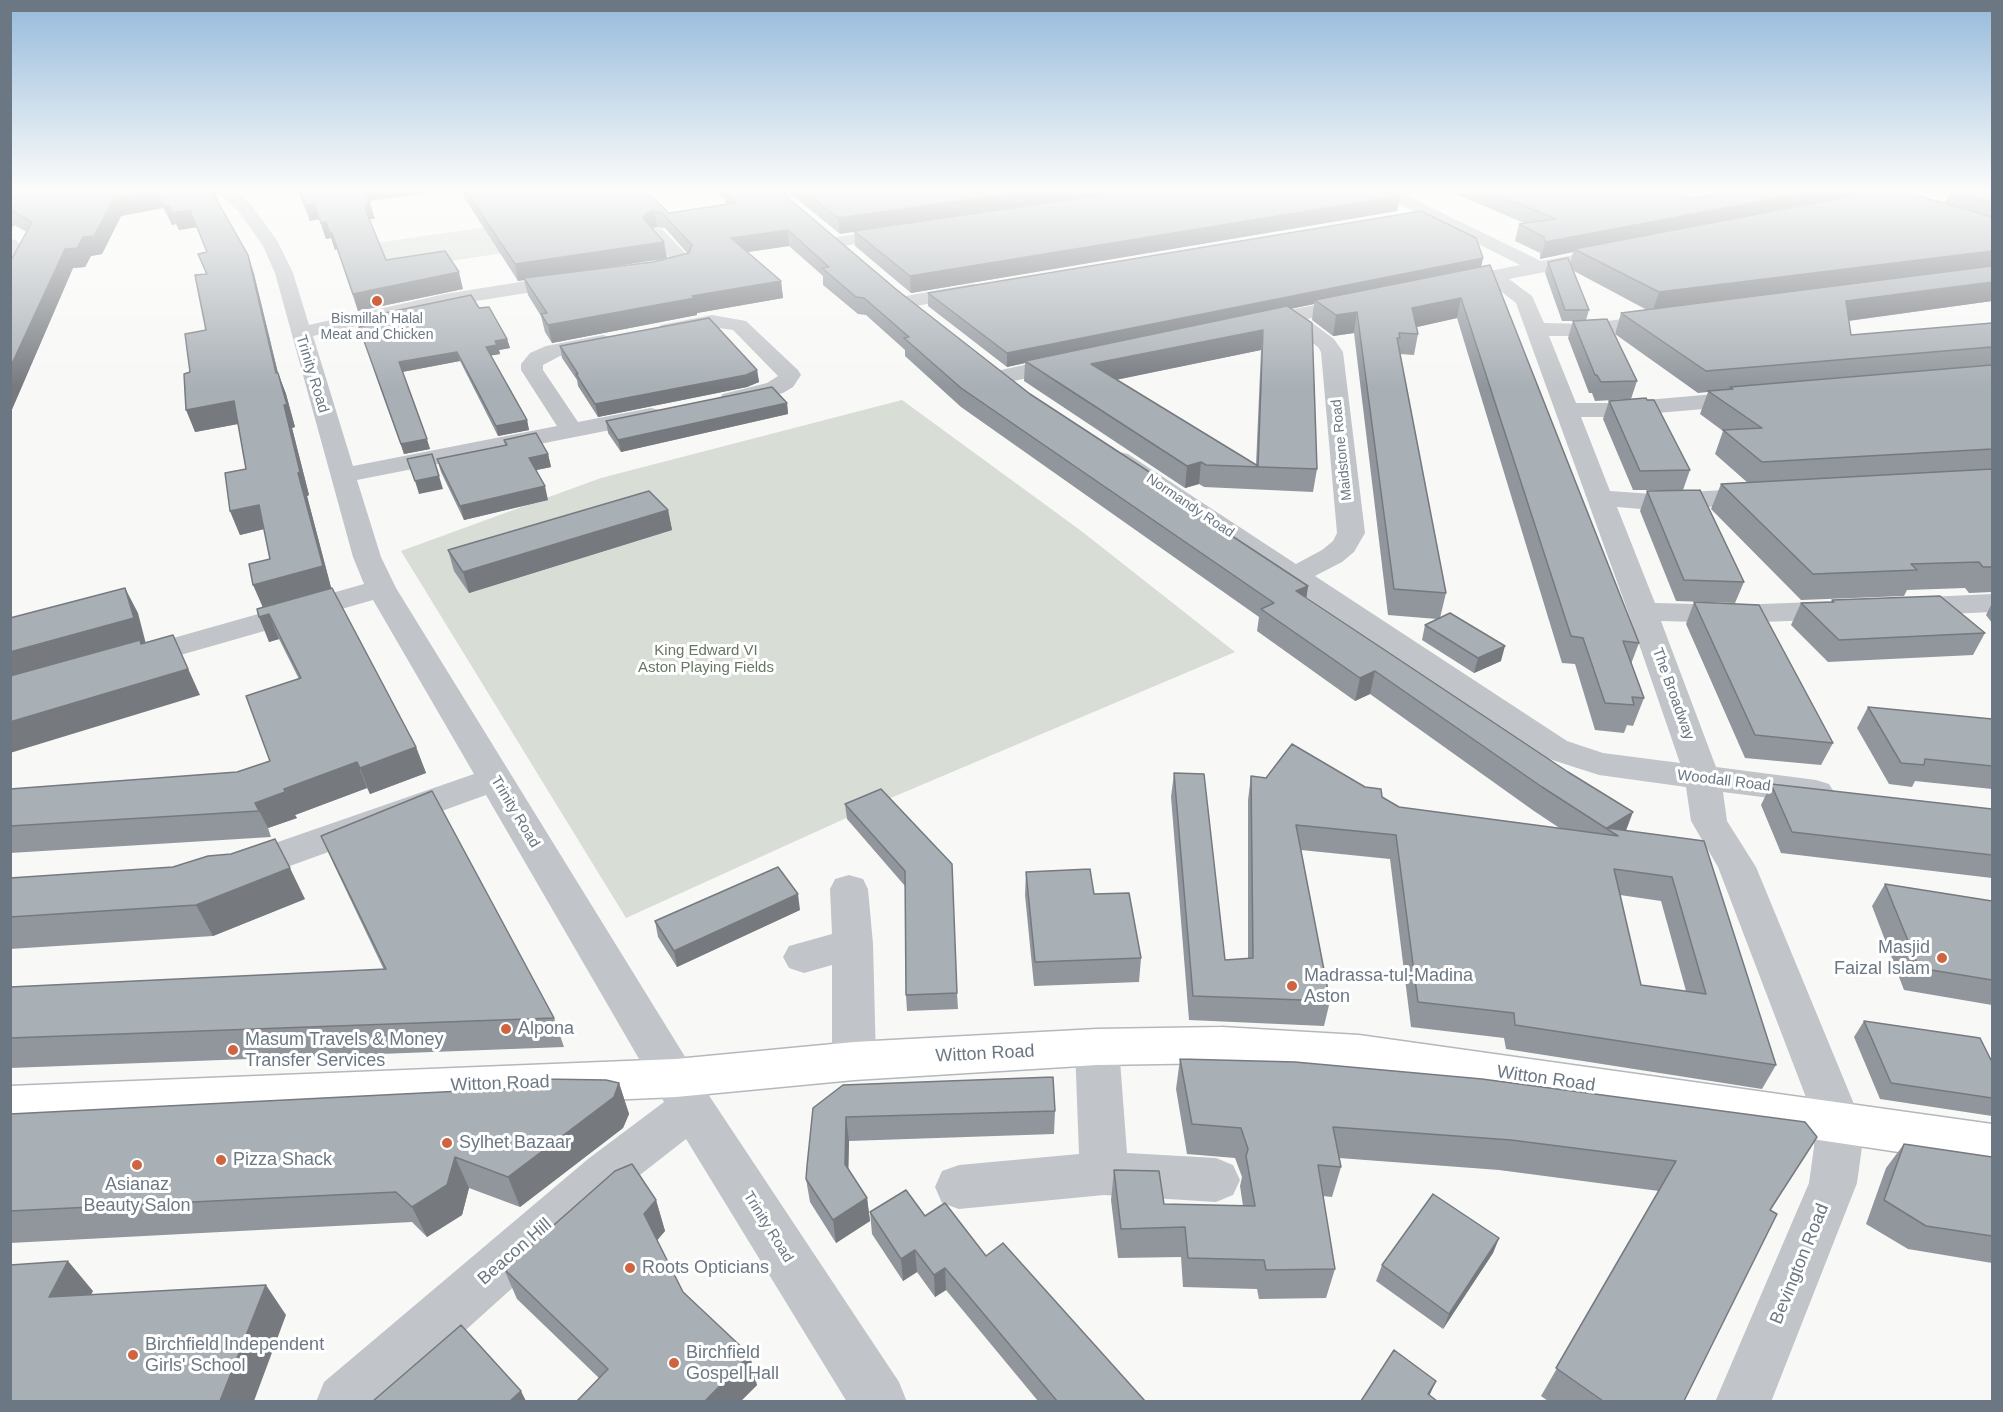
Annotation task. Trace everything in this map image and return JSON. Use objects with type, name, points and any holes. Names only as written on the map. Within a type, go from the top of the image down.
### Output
[{"type":"main road","name":"Witton Road","points":[[10,1106],[509,1083],[684,1093],[854,1061],[1097,1047],[1222,1045],[1359,1053],[1992,1144]]},
{"type":"street","name":"Trinity Road","points":[[277,257],[284,273],[367,557],[381,588],[684,1093],[879,1401]]},
{"type":"street","points":[[626,274],[687,266],[678,257]]},
{"type":"street","points":[[856,257],[863,264]]},
{"type":"street","points":[[1518,257],[1540,268]]},
{"type":"street","points":[[1459,283],[1596,257]]},
{"type":"street","points":[[491,273],[503,290]]},
{"type":"street","name":"The Broadway","points":[[1493,276],[1525,300],[1643,612],[1703,779],[1709,821],[1737,867],[1838,1121]]},
{"type":"street","points":[[300,333],[503,290],[586,278]]},
{"type":"street","points":[[934,324],[897,294],[988,288]]},
{"type":"street","points":[[1231,328],[1379,298]]},
{"type":"street","name":"Maidstone Road","points":[[1288,316],[1328,343],[1332,352],[1351,533],[1344,546],[1332,556],[1295,576]]},
{"type":"street","points":[[1535,329],[1585,330],[1678,318]]},
{"type":"street","points":[[647,333],[712,321],[740,325],[790,375],[776,388],[711,403]]},
{"type":"street","points":[[572,431],[532,370],[532,364],[538,358],[554,351],[624,337]]},
{"type":"street","points":[[1023,394],[990,369],[1092,357]]},
{"type":"street","points":[[1566,410],[1612,410],[1767,397]]},
{"type":"street","points":[[344,475],[669,411]]},
{"type":"street","name":"Normandy Road","points":[[1098,445],[1555,749],[1599,764]]},
{"type":"street","points":[[1600,498],[1653,502],[1782,495]]},
{"type":"street","points":[[111,666],[381,588]]},
{"type":"street","points":[[1643,612],[1725,614],[1992,603]]},
{"type":"street","name":"Woodall Road","points":[[1599,764],[1703,779],[1850,795]]},
{"type":"street","points":[[211,871],[246,869],[495,779]]},
{"type":"street","points":[[849,889],[853,944],[854,1061]]},
{"type":"street","points":[[804,957],[853,944]]},
{"type":"street","points":[[1097,1047],[1104,1173]]},
{"type":"street","name":"Beacon Hill","points":[[344,1401],[605,1174],[684,1093]]},
{"type":"street","name":"Bevington Road","points":[[1743,1401],[1833,1183],[1838,1147],[1838,1121]]},
{"type":"street","points":[[959,1187],[1104,1173],[1216,1180]]},
{"type":"green space","points":[[384,257],[478,257],[392,270]]},
{"type":"green space","name":"King Edward VI Aston Playing Fields","points":[[902,400],[1080,530],[1235,652],[886,800],[626,918],[401,551],[601,478]]},
{"type":"building","points":[[13,257],[61,257],[10,368],[10,262]]},
{"type":"building","points":[[199,257],[248,257],[276,373],[278,373],[287,405],[284,405],[300,472],[298,473],[323,566],[253,585],[249,564],[270,559],[259,505],[230,511],[225,473],[246,469],[234,401],[186,410],[184,374],[190,372],[185,334],[206,330],[195,275],[207,274]]},
{"type":"building","points":[[340,257],[385,257],[386,260],[406,257],[449,257],[459,272],[353,294]]},
{"type":"building","points":[[510,257],[563,257],[515,264]]},
{"type":"building","points":[[673,257],[753,257],[781,281],[548,325],[541,314],[547,313],[524,278],[653,262]]},
{"type":"building","points":[[818,257],[858,257],[1030,394],[1157,477],[1147,480],[1308,586],[1296,591],[1568,772],[1633,812],[1607,828],[1704,841],[1776,1065],[1515,1025],[1514,1013],[1418,1002],[1396,835],[1296,825],[1330,1001],[1193,996],[1174,773],[1204,774],[1225,960],[1253,958],[1251,776],[1266,778],[1292,744],[1365,787],[1381,789],[1382,797],[1399,807],[1618,836],[1542,787],[1375,671],[1360,678],[1261,609],[1274,603],[961,388],[904,338],[909,337],[864,298],[856,297],[822,268],[829,267]],"holes":[[[1614,869],[1672,877],[1706,994],[1641,985]]]},
{"type":"building","points":[[886,257],[1027,257],[910,276]]},
{"type":"building","points":[[1145,257],[1483,258],[1007,353],[928,293]]},
{"type":"building","points":[[1590,257],[1944,257],[1659,292]]},
{"type":"building","points":[[1568,258],[1589,310],[1565,310],[1548,262]]},
{"type":"building","points":[[1490,265],[1639,643],[1623,641],[1644,698],[1632,697],[1634,705],[1605,703],[1583,638],[1571,636],[1461,298],[1412,308],[1418,334],[1399,333],[1400,338],[1397,338],[1446,593],[1394,589],[1357,312],[1336,315],[1315,300]]},
{"type":"building","points":[[1992,266],[1992,282],[1846,301],[1851,335],[1992,323],[1992,347],[1706,371],[1621,313]]},
{"type":"building","points":[[471,295],[479,308],[489,307],[507,339],[495,341],[497,345],[486,347],[527,420],[496,426],[457,352],[399,362],[427,439],[401,444],[359,327],[364,326],[361,318]]},
{"type":"building","points":[[1287,306],[1312,323],[1317,469],[1206,465],[1201,462],[1187,466],[1025,361]],"holes":[[[1263,330],[1258,466],[1091,364]]]},
{"type":"building","points":[[709,318],[757,370],[746,375],[595,404],[560,346]]},
{"type":"building","points":[[1607,319],[1637,381],[1601,382],[1595,375],[1573,321]]},
{"type":"building","points":[[1992,365],[1992,449],[1762,462],[1723,430],[1762,428],[1708,391],[1733,389],[1730,387]]},
{"type":"building","points":[[772,387],[787,403],[618,440],[606,421]]},
{"type":"building","points":[[1646,398],[1654,400],[1690,470],[1640,471],[1609,401]]},
{"type":"building","points":[[536,433],[548,454],[529,458],[545,486],[460,506],[437,459],[507,445],[504,440]]},
{"type":"building","points":[[432,454],[439,476],[415,481],[407,459]]},
{"type":"building","points":[[1992,469],[1992,567],[1983,567],[1979,562],[1911,564],[1917,570],[1813,574],[1721,484]]},
{"type":"building","points":[[1700,490],[1744,582],[1684,580],[1647,491]]},
{"type":"building","points":[[649,491],[668,510],[463,572],[448,550]]},
{"type":"building","points":[[125,588],[134,618],[10,652],[10,618]]},
{"type":"building","points":[[332,588],[416,747],[360,768],[357,762],[284,789],[285,792],[255,803],[259,811],[10,826],[10,789],[237,772],[270,761],[246,696],[301,678],[269,614],[259,617],[257,609]]},
{"type":"building","points":[[1940,596],[1985,633],[1839,640],[1801,603],[1834,602],[1832,600]]},
{"type":"building","points":[[1694,602],[1759,605],[1833,743],[1755,735]]},
{"type":"building","points":[[1450,613],[1505,646],[1478,658],[1425,625]]},
{"type":"building","points":[[173,635],[188,669],[10,722],[10,676],[140,640],[141,644]]},
{"type":"building","points":[[1868,707],[1992,719],[1992,766],[1925,759],[1924,765],[1901,763]]},
{"type":"building","points":[[1771,784],[1992,809],[1992,855],[1792,832]]},
{"type":"building","points":[[881,789],[952,864],[957,993],[906,995],[905,871],[845,804]]},
{"type":"building","points":[[432,791],[554,1018],[10,1038],[10,987],[386,969],[321,836]]},
{"type":"building","points":[[275,839],[290,868],[196,905],[10,917],[10,878],[173,867],[208,856],[231,854]]},
{"type":"building","points":[[778,867],[798,894],[674,951],[655,921]]},
{"type":"building","points":[[1090,869],[1094,894],[1129,893],[1141,958],[1035,962],[1026,872]]},
{"type":"building","points":[[1885,884],[1992,901],[1992,980],[1919,968]]},
{"type":"building","points":[[1864,1021],[1980,1038],[1992,1062],[1992,1098],[1891,1083]]},
{"type":"building","points":[[1180,1059],[1295,1062],[1482,1079],[1805,1122],[1817,1137],[1770,1210],[1777,1214],[1684,1401],[1603,1401],[1556,1368],[1676,1161],[1511,1140],[1333,1127],[1341,1167],[1318,1165],[1335,1269],[1266,1270],[1264,1260],[1188,1258],[1185,1227],[1121,1229],[1114,1170],[1159,1171],[1164,1204],[1255,1206],[1246,1156],[1248,1149],[1241,1128],[1192,1124]]},
{"type":"building","points":[[1053,1077],[1055,1111],[846,1117],[845,1164],[867,1198],[833,1220],[806,1179],[813,1108],[843,1085]]},
{"type":"building","points":[[543,1079],[606,1080],[619,1083],[614,1097],[508,1177],[455,1157],[447,1185],[412,1207],[396,1192],[10,1211],[10,1114],[540,1087]]},
{"type":"building","points":[[1904,1144],[1992,1157],[1992,1236],[1926,1226],[1884,1200]]},
{"type":"building","points":[[632,1164],[656,1200],[644,1214],[683,1292],[750,1355],[705,1401],[577,1401],[608,1369],[504,1269],[615,1171]]},
{"type":"building","points":[[906,1190],[925,1216],[945,1203],[986,1256],[1003,1243],[1145,1401],[1057,1401],[945,1268],[934,1275],[915,1250],[901,1259],[870,1212]]},
{"type":"building","points":[[1433,1194],[1499,1238],[1449,1314],[1382,1265]]},
{"type":"building","name":"Birchfield Independent Girls' School","points":[[68,1261],[49,1297],[266,1285],[220,1401],[10,1401],[10,1265]]},
{"type":"building","points":[[461,1325],[521,1391],[510,1401],[373,1401]]},
{"type":"building","points":[[1394,1350],[1436,1381],[1428,1394],[1437,1401],[1361,1401]]},
{"type":"place","name":"Bismillah Halal Meat and Chicken","points":[[377,301]]},
{"type":"place","name":"Masjid Faizal Islam","points":[[1942,958]]},
{"type":"place","name":"Madrassa-tul-Madina Aston","points":[[1292,986]]},
{"type":"place","name":"Alpona","points":[[506,1029]]},
{"type":"place","name":"Masum Travels & Money Transfer Services","points":[[233,1050]]},
{"type":"place","name":"Sylhet Bazaar","points":[[447,1143]]},
{"type":"place","name":"Pizza Shack","points":[[221,1160]]},
{"type":"place","name":"Asianaz Beauty Salon","points":[[137,1165]]},
{"type":"place","name":"Roots Opticians","points":[[630,1268]]},
{"type":"place","name":"Birchfield Independent Girls' School","points":[[133,1355]]},
{"type":"place","name":"Birchfield Gospel Hall","points":[[674,1363]]}]
